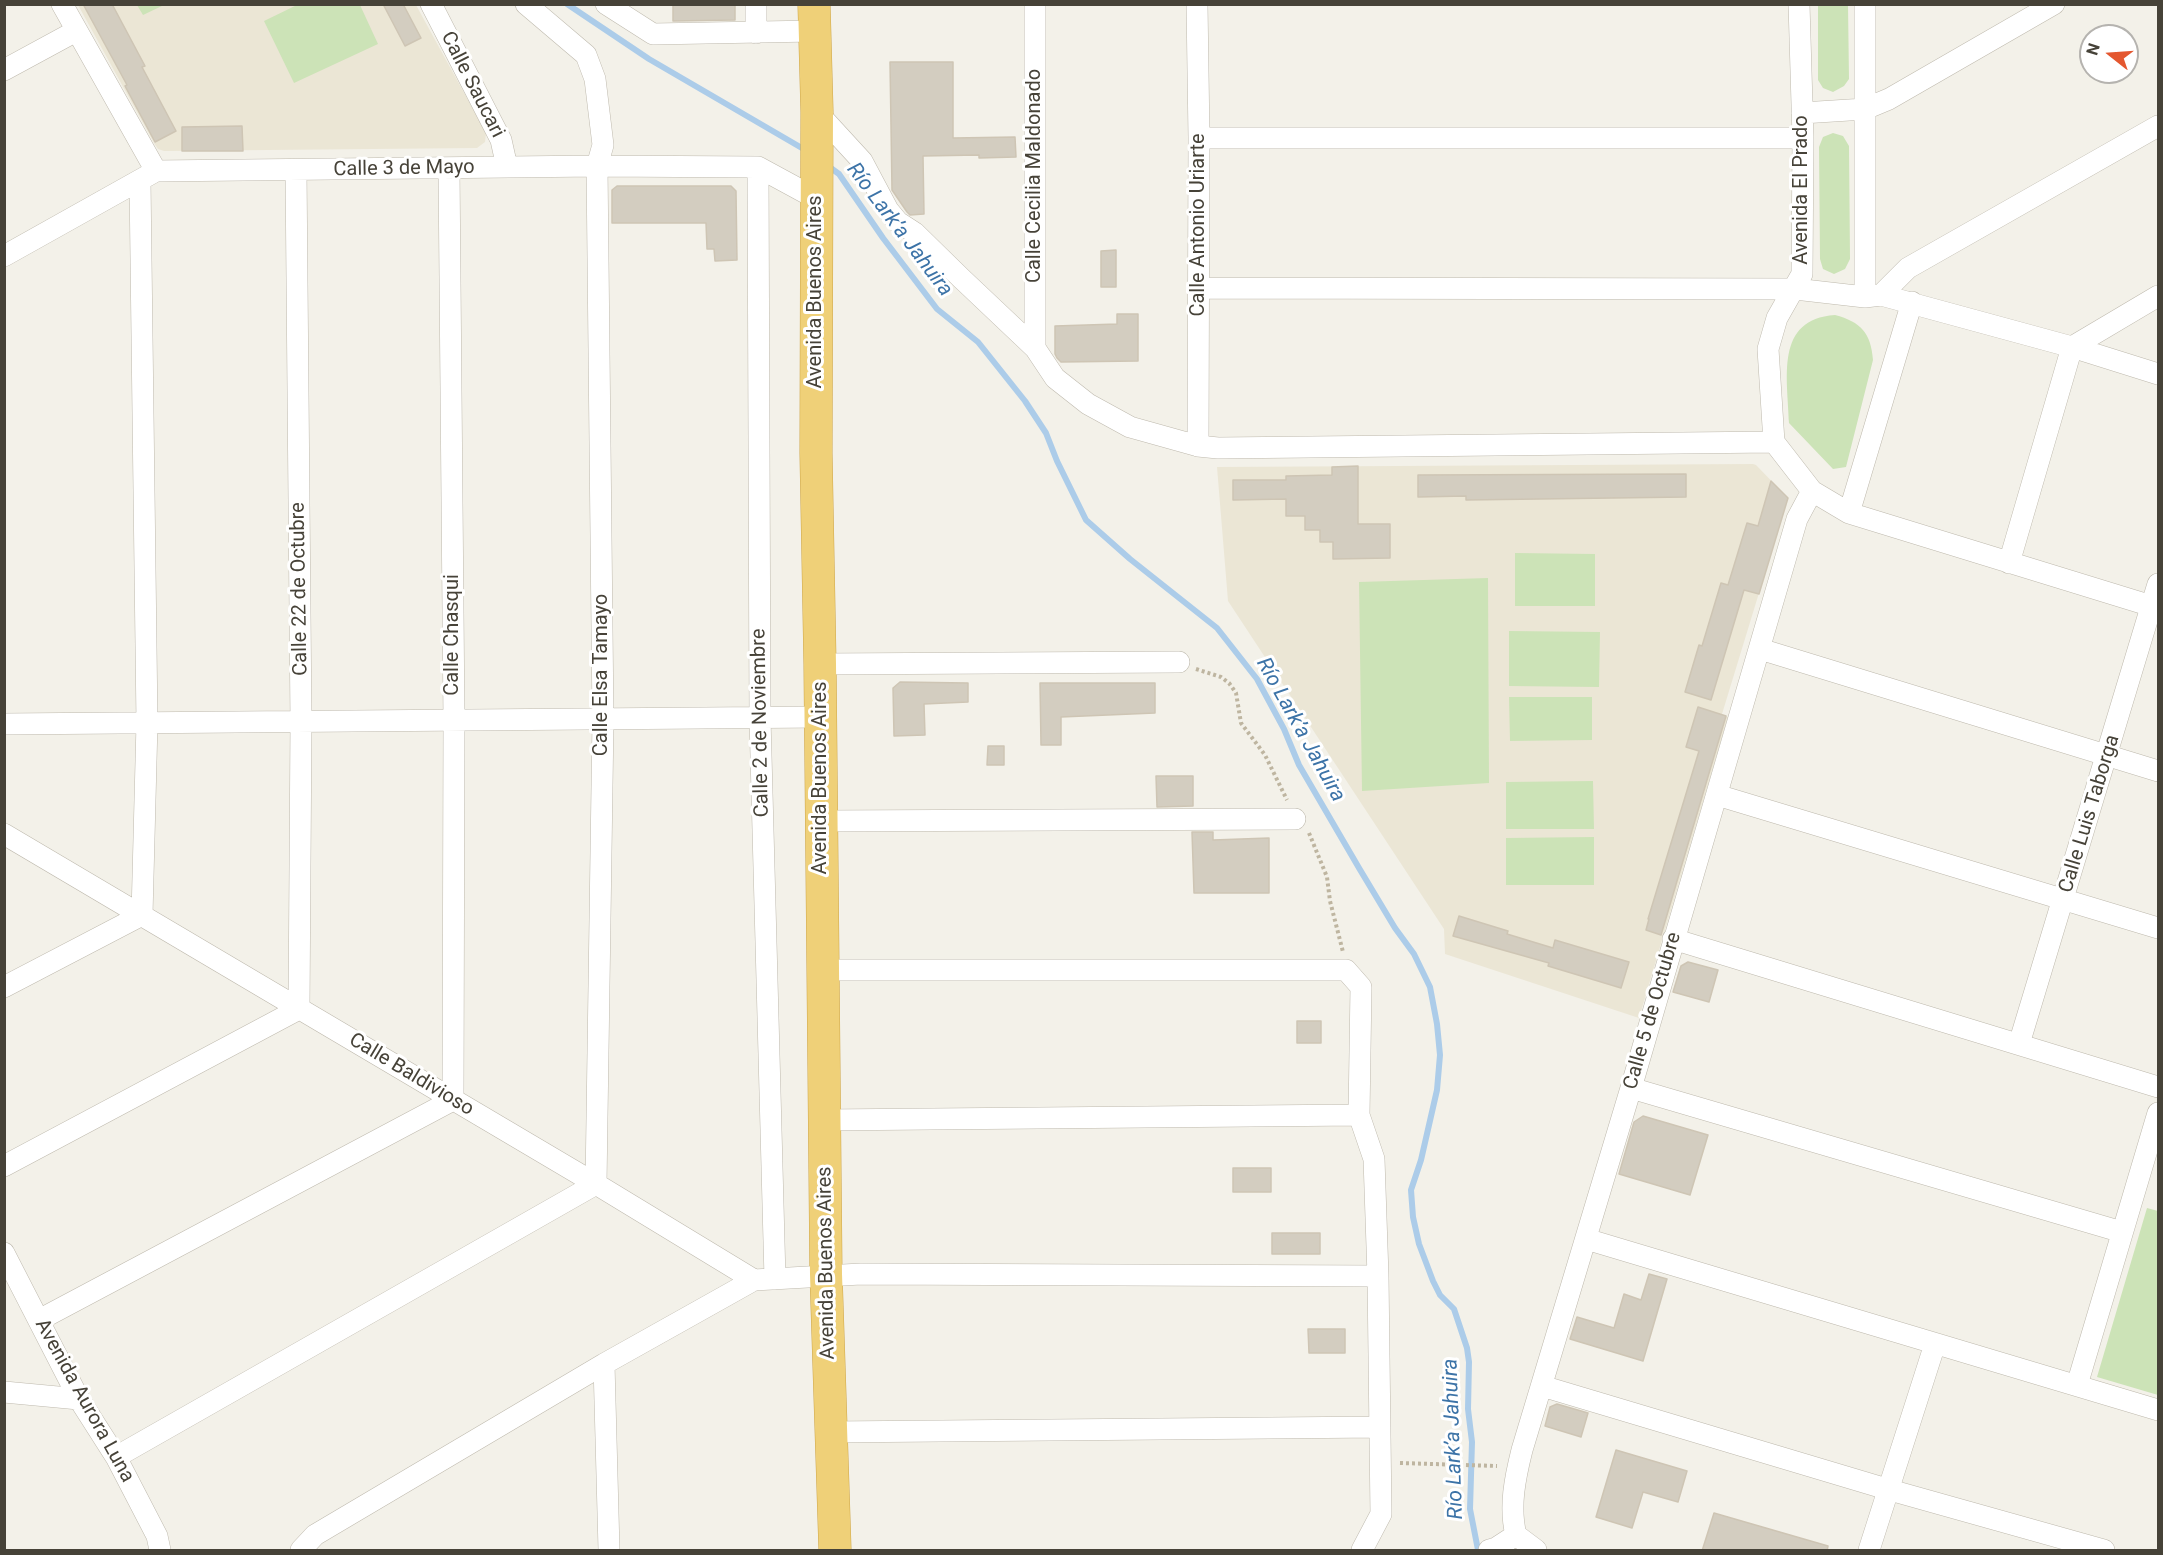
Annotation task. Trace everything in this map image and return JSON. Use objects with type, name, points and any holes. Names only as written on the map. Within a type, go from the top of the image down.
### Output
[{"type":"highway","name":"Avenida Buenos Aires","points":[[814,18],[817,126],[816,453],[826,1274],[835,1551]]},
{"type":"street","points":[[4,987],[142,915],[147,723],[148,176],[62,4]]},
{"type":"street","name":"Calle Saucari","points":[[431,4],[501,140],[507,167]]},
{"type":"street","name":"Calle Elsa Tamayo","points":[[526,4],[586,55],[595,78],[603,145],[597,166],[603,720],[596,1184]]},
{"type":"street","points":[[606,4],[653,34],[756,33],[814,18]]},
{"type":"street","points":[[756,4],[756,33]]},
{"type":"street","name":"Calle Cecilia Maldonado","points":[[1035,4],[1035,348]]},
{"type":"street","name":"Calle Antonio Uriarte","points":[[1197,4],[1198,446]]},
{"type":"street","name":"Avenida El Prado","points":[[1774,442],[1768,349],[1778,318],[1802,274],[1803,138],[1799,4]]},
{"type":"street","points":[[1865,4],[1865,109],[1873,296]]},
{"type":"street","points":[[1802,113],[1865,109],[1889,99],[2054,4]]},
{"type":"street","points":[[4,70],[76,31]]},
{"type":"street","points":[[817,126],[862,161],[888,210],[898,222],[915,232],[1035,348],[1055,378],[1088,404],[1130,427],[1198,446],[1218,448],[1774,442],[1812,491],[1849,513],[2156,607]]},
{"type":"street","points":[[1873,296],[1908,268],[2158,126]]},
{"type":"street","points":[[1199,138],[1803,138]]},
{"type":"street","name":"Calle 3 de Mayo","points":[[4,256],[148,176],[296,170],[597,166],[758,167],[817,190]]},
{"type":"street","name":"Calle 2 de Noviembre","points":[[758,167],[764,1280]]},
{"type":"street","name":"Calle Chasqui","points":[[449,169],[454,720],[453,1100]]},
{"type":"street","name":"Calle 22 de Octubre","points":[[296,170],[301,722],[299,1009]]},
{"type":"street","points":[[1199,288],[1795,289],[1912,302],[2158,374]]},
{"type":"street","points":[[2009,563],[2072,347],[2158,296]]},
{"type":"street","points":[[1849,513],[1912,302]]},
{"type":"street","name":"Calle 5 de Octubre","points":[[1516,1534],[1512,1518],[1515,1480],[1797,519],[1812,491]]},
{"type":"street","name":"Calle Luis Taborga","points":[[2019,1044],[2156,607],[2158,584]]},
{"type":"street","points":[[1760,649],[2158,771]]},
{"type":"street","points":[[820,664],[1179,662]]},
{"type":"street","points":[[4,724],[820,717]]},
{"type":"street","points":[[1717,795],[2158,928]]},
{"type":"street","points":[[821,821],[1295,819]]},
{"type":"street","name":"Calle Baldivioso","points":[[4,834],[596,1184],[764,1280]]},
{"type":"street","points":[[1673,939],[2158,1087]]},
{"type":"street","points":[[823,970],[1346,970],[1361,987],[1359,1115],[1374,1159],[1378,1276],[1382,1514],[1362,1551]]},
{"type":"street","points":[[4,1166],[299,1009]]},
{"type":"street","points":[[1631,1088],[2122,1232]]},
{"type":"street","points":[[39,1320],[453,1100]]},
{"type":"street","points":[[2077,1385],[2158,1113]]},
{"type":"street","points":[[825,1120],[1359,1115]]},
{"type":"street","points":[[116,1457],[596,1184]]},
{"type":"street","points":[[1586,1239],[2158,1410]]},
{"type":"street","name":"Avenida Aurora Luna","points":[[4,1253],[79,1399],[116,1457],[157,1536],[160,1551]]},
{"type":"street","points":[[301,1551],[315,1535],[604,1364],[764,1280],[826,1274],[1378,1276]]},
{"type":"street","points":[[1869,1551],[1935,1344]]},
{"type":"street","points":[[604,1364],[609,1551]]},
{"type":"street","points":[[1542,1386],[2104,1551]]},
{"type":"street","points":[[4,1392],[79,1399]]},
{"type":"street","points":[[831,1432],[1380,1427]]},
{"type":"street","points":[[1489,1551],[1516,1534],[1536,1551]]},
{"type":"path","points":[[1179,662],[1187,667],[1221,677],[1236,693],[1241,723],[1265,755],[1295,819],[1308,831],[1327,877],[1330,901],[1346,970]]},
{"type":"path","points":[[1381,1462],[1494,1466]]},
{"type":"shaded area","points":[[78,5],[416,5],[486,133],[485,142],[477,148],[164,151],[158,149]]},
{"type":"shaded area","points":[[1753,464],[1788,498],[1722,714],[1728,717],[1639,1018],[1445,954],[1444,929],[1228,601],[1217,467]]},
{"type":"green space","points":[[299,4],[360,5],[378,44],[294,83],[264,21]]},
{"type":"green space","points":[[137,5],[164,5],[143,15]]},
{"type":"green space","points":[[1818,5],[1848,5],[1849,79],[1844,86],[1833,92],[1823,88],[1818,80]]},
{"type":"green space","points":[[1833,133],[1843,136],[1849,146],[1850,259],[1845,269],[1834,274],[1823,269],[1820,259],[1819,147],[1823,137]]},
{"type":"green space","points":[[1835,315],[1852,321],[1863,330],[1870,343],[1873,360],[1846,467],[1833,469],[1789,423],[1787,371],[1793,339],[1802,327],[1815,319]]},
{"type":"green space","points":[[1515,553],[1595,554],[1595,606],[1515,606]]},
{"type":"green space","points":[[1488,578],[1489,783],[1362,791],[1359,582]]},
{"type":"green space","points":[[1509,631],[1600,632],[1599,687],[1509,686]]},
{"type":"green space","points":[[1509,697],[1592,697],[1592,740],[1510,741]]},
{"type":"green space","points":[[1593,781],[1594,829],[1506,829],[1506,782]]},
{"type":"green space","points":[[1594,837],[1594,885],[1506,885],[1506,838]]},
{"type":"green space","points":[[2147,1208],[2158,1211],[2158,1395],[2097,1377]]},
{"type":"building","points":[[83,4],[112,4],[176,131],[155,142]]},
{"type":"building","points":[[383,4],[403,4],[421,38],[405,46]]},
{"type":"building","points":[[673,4],[735,4],[735,20],[673,21]]},
{"type":"building","points":[[890,62],[953,62],[953,138],[1015,137],[1016,157],[923,156],[924,214],[910,215],[892,190]]},
{"type":"building","points":[[242,126],[243,151],[182,151],[182,127]]},
{"type":"building","points":[[617,186],[731,186],[736,191],[737,260],[715,261],[714,249],[707,249],[706,223],[612,223],[612,190]]},
{"type":"building","points":[[1116,250],[1116,287],[1101,287],[1101,251]]},
{"type":"building","points":[[1117,314],[1138,314],[1138,361],[1061,362],[1057,358],[1055,326],[1117,324]]},
{"type":"building","points":[[1358,466],[1358,524],[1390,524],[1390,558],[1333,559],[1333,542],[1320,542],[1320,530],[1305,530],[1305,516],[1286,516],[1286,499],[1233,500],[1233,480],[1286,480],[1286,476],[1332,475],[1332,467]]},
{"type":"building","points":[[1686,474],[1686,497],[1466,500],[1466,496],[1418,497],[1418,475]]},
{"type":"building","points":[[1771,481],[1788,498],[1759,594],[1744,590],[1711,700],[1685,692],[1721,583],[1728,585],[1747,523],[1758,526]]},
{"type":"building","points":[[900,682],[968,683],[968,702],[924,704],[925,735],[894,736],[893,688]]},
{"type":"building","points":[[1040,683],[1155,683],[1155,713],[1061,717],[1061,745],[1041,745]]},
{"type":"building","points":[[1698,707],[1726,716],[1661,935],[1646,930],[1699,751],[1686,747]]},
{"type":"building","points":[[988,746],[1004,746],[1004,765],[987,765]]},
{"type":"building","points":[[1156,776],[1193,776],[1193,806],[1157,807]]},
{"type":"building","points":[[1192,832],[1213,832],[1213,840],[1269,838],[1269,893],[1194,893]]},
{"type":"building","points":[[1459,916],[1553,948],[1555,940],[1629,962],[1621,988],[1548,966],[1549,963],[1453,936]]},
{"type":"building","points":[[1688,962],[1718,970],[1709,1002],[1673,992],[1681,966]]},
{"type":"building","points":[[1297,1021],[1321,1021],[1321,1043],[1297,1043]]},
{"type":"building","points":[[1643,1116],[1708,1135],[1690,1195],[1619,1174],[1634,1122]]},
{"type":"building","points":[[1233,1168],[1271,1168],[1271,1192],[1233,1192]]},
{"type":"building","points":[[1272,1233],[1320,1233],[1320,1254],[1272,1254]]},
{"type":"building","points":[[1649,1274],[1667,1279],[1643,1361],[1570,1339],[1577,1317],[1614,1328],[1624,1294],[1641,1300]]},
{"type":"building","points":[[1308,1329],[1345,1329],[1345,1353],[1309,1353]]},
{"type":"building","points":[[1557,1404],[1588,1413],[1581,1437],[1545,1426],[1550,1407]]},
{"type":"building","points":[[1616,1450],[1687,1471],[1678,1502],[1643,1492],[1632,1528],[1596,1517]]},
{"type":"building","points":[[1714,1513],[1828,1546],[1827,1551],[1702,1551]]},
{"type":"waterway","name":"Río Lark’a Jahuira","points":[[567,4],[649,59],[807,151]]},
{"type":"waterway","name":"Río Lark’a Jahuira","points":[[828,166],[839,174],[883,238],[937,309],[978,342],[1025,401],[1046,433],[1086,520],[1130,559],[1217,628],[1257,679],[1284,729],[1299,765],[1395,928],[1414,954],[1430,987],[1440,1055],[1437,1090],[1421,1160],[1411,1190],[1413,1217],[1419,1244],[1433,1281],[1440,1295],[1454,1309],[1467,1348],[1468,1409],[1472,1442],[1470,1509],[1478,1550]]}]
